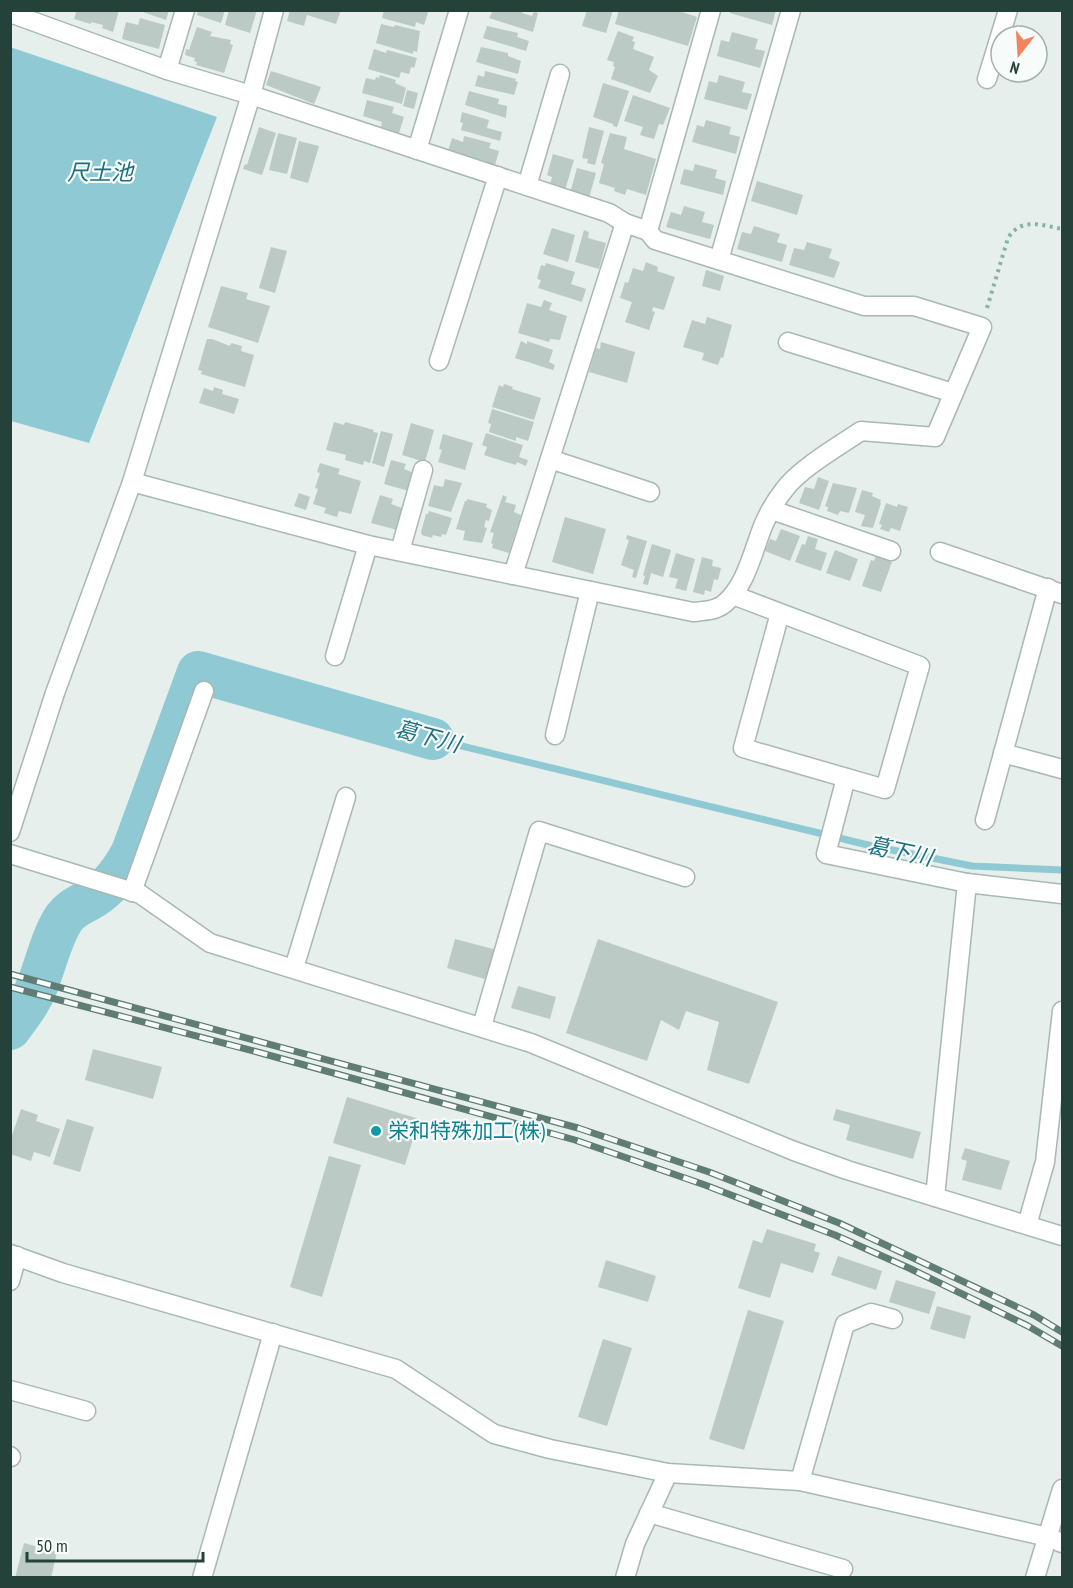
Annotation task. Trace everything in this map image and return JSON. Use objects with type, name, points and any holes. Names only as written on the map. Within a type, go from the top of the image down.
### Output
[{"type":"street","points":[[167,70],[185,10]]},
{"type":"street","points":[[10,832],[55,693],[132,482],[251,95],[274,10]]},
{"type":"street","points":[[417,150],[459,10]]},
{"type":"street","points":[[648,231],[711,10]]},
{"type":"street","points":[[719,260],[790,10]]},
{"type":"street","points":[[987,79],[1008,10]]},
{"type":"street","points":[[10,13],[167,70],[251,95],[609,213],[625,223],[648,231],[655,240],[864,306],[914,306],[982,327],[935,437],[861,431],[798,475],[784,488],[765,522],[733,595],[722,605],[708,611],[693,612],[368,545],[132,482]]},
{"type":"street","points":[[526,186],[560,74]]},
{"type":"street","points":[[439,361],[498,176]]},
{"type":"street","points":[[513,575],[625,223]]},
{"type":"street","points":[[788,342],[953,393]]},
{"type":"street","points":[[550,459],[650,492]]},
{"type":"street","points":[[400,551],[423,471]]},
{"type":"street","points":[[772,510],[891,551]]},
{"type":"street","points":[[335,656],[368,545]]},
{"type":"street","points":[[940,552],[1055,591],[1003,753],[985,820]]},
{"type":"street","points":[[555,735],[590,591]]},
{"type":"street","points":[[733,595],[920,666],[885,789],[743,748],[780,613]]},
{"type":"street","points":[[132,892],[204,691]]},
{"type":"street","points":[[1003,753],[1062,769]]},
{"type":"street","points":[[846,778],[826,854],[967,883],[1062,894]]},
{"type":"street","points":[[294,969],[346,797]]},
{"type":"street","points":[[482,1026],[538,831],[685,877]]},
{"type":"street","points":[[10,854],[140,894],[210,943],[482,1026],[569,1057],[794,1151],[847,1170],[1062,1236]]},
{"type":"street","points":[[935,1197],[967,883]]},
{"type":"street","points":[[1027,1225],[1045,1162],[1062,1011]]},
{"type":"street","points":[[10,1281],[14,1255],[63,1273],[396,1369],[494,1434],[550,1449],[668,1473],[800,1481],[1055,1540]]},
{"type":"street","points":[[800,1481],[845,1324],[871,1313],[893,1319]]},
{"type":"street","points":[[202,1578],[273,1333]]},
{"type":"street","points":[[10,1390],[86,1411]]},
{"type":"street","points":[[625,1578],[635,1544],[668,1473]]},
{"type":"street","points":[[1035,1578],[1055,1540],[1062,1489]]},
{"type":"street","points":[[649,1513],[843,1569]]},
{"type":"path","points":[[982,327],[1008,238],[1013,229],[1023,224],[1062,229]]},
{"type":"water","name":"尺土池","points":[[10,47],[217,117],[89,443],[11,421]]},
{"type":"building","points":[[77,10],[119,10],[113,32],[102,28],[103,25],[74,19]]},
{"type":"building","points":[[137,10],[169,10],[166,20]]},
{"type":"building","points":[[198,10],[225,10],[221,23],[197,15]]},
{"type":"building","points":[[229,10],[257,10],[250,33],[225,25]]},
{"type":"building","points":[[290,10],[341,10],[336,24],[307,15],[304,26],[287,21]]},
{"type":"building","points":[[384,10],[429,10],[424,25],[416,22],[415,27],[382,18]]},
{"type":"building","points":[[493,10],[523,10],[522,13],[532,16],[534,12],[538,13],[533,32],[489,18]]},
{"type":"building","points":[[587,10],[613,10],[606,33],[582,26]]},
{"type":"building","points":[[619,10],[676,10],[697,17],[688,46],[615,24]]},
{"type":"building","points":[[730,10],[776,10],[772,25],[730,13]]},
{"type":"building","points":[[140,18],[165,25],[159,49],[122,39],[126,22],[138,25]]},
{"type":"building","points":[[381,24],[420,31],[417,52],[413,51],[413,54],[376,43]]},
{"type":"building","points":[[487,26],[518,33],[517,37],[529,41],[526,51],[483,38]]},
{"type":"building","points":[[197,27],[212,32],[210,36],[231,40],[230,44],[233,45],[224,73],[196,65],[195,58],[185,55]]},
{"type":"building","points":[[618,31],[634,37],[633,49],[654,57],[649,70],[658,76],[650,93],[611,79],[615,67],[614,62],[607,60]]},
{"type":"building","points":[[732,32],[758,39],[755,49],[765,51],[760,68],[717,56],[721,40],[729,42]]},
{"type":"building","points":[[481,47],[508,53],[508,56],[521,61],[518,74],[476,62]]},
{"type":"building","points":[[374,49],[417,58],[414,68],[411,67],[409,74],[401,72],[399,78],[368,69]]},
{"type":"building","points":[[271,71],[321,87],[314,104],[266,85]]},
{"type":"building","points":[[485,71],[516,79],[515,81],[518,82],[514,95],[475,86],[478,75],[484,77]]},
{"type":"building","points":[[380,75],[396,80],[395,83],[406,88],[402,104],[362,93],[366,78],[375,80]]},
{"type":"building","points":[[719,75],[745,82],[742,92],[752,94],[747,110],[704,99],[709,81],[717,83]]},
{"type":"building","points":[[603,83],[629,91],[617,127],[593,117]]},
{"type":"building","points":[[407,90],[418,93],[414,109],[403,106]]},
{"type":"building","points":[[469,91],[499,99],[498,104],[507,106],[506,118],[465,105]]},
{"type":"building","points":[[633,95],[670,108],[663,125],[659,124],[654,139],[640,135],[643,127],[624,121]]},
{"type":"building","points":[[367,100],[394,107],[392,113],[404,117],[399,133],[381,127],[382,122],[363,116]]},
{"type":"building","points":[[462,112],[489,120],[487,128],[502,132],[500,141],[461,130]]},
{"type":"building","points":[[706,120],[731,127],[729,134],[740,137],[736,154],[692,142],[697,125],[704,127]]},
{"type":"building","points":[[259,127],[276,133],[262,175],[243,169],[245,164],[247,165]]},
{"type":"building","points":[[589,127],[604,131],[595,165],[587,163],[588,159],[582,158]]},
{"type":"building","points":[[278,133],[297,138],[287,174],[269,170]]},
{"type":"building","points":[[610,133],[627,137],[624,149],[656,159],[646,195],[627,189],[625,195],[614,191],[615,188],[599,183],[604,164],[601,163]]},
{"type":"building","points":[[464,136],[491,143],[489,148],[499,151],[495,165],[448,151],[452,138],[463,142]]},
{"type":"building","points":[[299,141],[319,146],[308,183],[290,178]]},
{"type":"building","points":[[553,154],[574,160],[565,190],[550,184],[552,177],[547,175]]},
{"type":"building","points":[[695,164],[717,170],[715,178],[726,181],[723,195],[680,184],[684,169],[693,171]]},
{"type":"building","points":[[577,168],[596,173],[589,198],[570,193]]},
{"type":"building","points":[[757,181],[803,195],[797,215],[751,201]]},
{"type":"building","points":[[684,206],[705,212],[702,222],[714,225],[710,239],[666,227],[671,212],[681,215]]},
{"type":"building","points":[[754,226],[780,234],[777,242],[787,245],[782,262],[737,249],[742,232],[751,234]]},
{"type":"building","points":[[552,228],[575,235],[568,262],[543,254]]},
{"type":"building","points":[[584,230],[589,232],[588,238],[606,243],[599,269],[575,262]]},
{"type":"building","points":[[807,242],[832,249],[829,258],[840,262],[834,278],[789,265],[794,248],[804,250]]},
{"type":"building","points":[[271,247],[287,251],[275,293],[259,288]]},
{"type":"building","points":[[646,262],[658,267],[657,271],[675,277],[664,310],[653,307],[652,311],[655,312],[649,330],[625,322],[632,302],[620,298],[633,268],[643,271]]},
{"type":"building","points":[[546,263],[575,272],[571,284],[586,289],[582,302],[538,288],[541,280],[537,279],[541,265],[545,266]]},
{"type":"building","points":[[706,270],[724,276],[720,291],[702,286]]},
{"type":"building","points":[[221,286],[248,293],[246,299],[270,306],[258,343],[208,327]]},
{"type":"building","points":[[544,300],[552,303],[549,310],[567,316],[560,340],[550,339],[549,342],[518,333],[527,303],[541,307]]},
{"type":"building","points":[[707,317],[732,325],[723,358],[721,357],[718,365],[702,360],[704,353],[683,347],[692,320],[705,324]]},
{"type":"building","points":[[207,339],[230,346],[231,343],[242,346],[241,351],[254,355],[245,387],[201,374],[202,371],[198,370]]},
{"type":"building","points":[[521,341],[553,350],[549,362],[555,365],[553,370],[515,358]]},
{"type":"building","points":[[601,342],[635,352],[627,383],[589,372],[596,348],[600,349]]},
{"type":"building","points":[[504,384],[513,387],[512,389],[541,398],[534,420],[492,407],[499,385],[503,387]]},
{"type":"building","points":[[214,387],[223,390],[222,394],[239,399],[234,414],[199,403],[204,388],[213,391]]},
{"type":"building","points":[[492,409],[534,422],[528,441],[516,437],[516,441],[489,432],[491,424],[488,423]]},
{"type":"building","points":[[334,422],[344,425],[345,422],[378,433],[370,463],[364,461],[363,465],[345,460],[346,455],[326,450]]},
{"type":"building","points":[[411,423],[434,430],[425,462],[402,455]]},
{"type":"building","points":[[381,431],[393,434],[384,467],[372,463]]},
{"type":"building","points":[[486,433],[523,445],[519,457],[528,460],[526,466],[484,455],[487,447],[482,445]]},
{"type":"building","points":[[443,434],[473,443],[465,470],[438,462],[442,450],[439,449]]},
{"type":"building","points":[[391,460],[406,464],[404,469],[414,473],[409,491],[384,484]]},
{"type":"building","points":[[320,463],[340,469],[338,474],[361,481],[351,514],[339,511],[337,517],[324,513],[326,508],[313,504],[318,489],[315,488],[320,473],[317,472]]},
{"type":"building","points":[[818,477],[829,481],[819,510],[799,503],[805,487],[814,489]]},
{"type":"building","points":[[445,479],[462,483],[451,512],[428,506],[434,485],[443,487]]},
{"type":"building","points":[[833,483],[857,488],[849,513],[840,511],[838,515],[827,511],[828,507],[825,506]]},
{"type":"building","points":[[862,490],[873,493],[872,496],[881,500],[873,528],[861,526],[865,515],[855,512]]},
{"type":"building","points":[[299,493],[310,497],[306,510],[294,506]]},
{"type":"building","points":[[380,495],[393,499],[391,504],[402,508],[397,530],[371,523]]},
{"type":"building","points":[[503,495],[507,497],[505,502],[516,505],[514,512],[521,515],[509,553],[492,548],[491,543],[494,533],[490,532]]},
{"type":"building","points":[[467,499],[487,504],[486,507],[492,510],[489,521],[486,520],[484,527],[487,528],[482,543],[463,540],[465,531],[456,529]]},
{"type":"building","points":[[886,503],[897,507],[898,504],[908,507],[900,531],[891,528],[889,532],[880,529],[882,525],[879,524]]},
{"type":"building","points":[[429,511],[452,518],[446,535],[442,534],[441,537],[433,535],[432,538],[422,535],[426,514]]},
{"type":"building","points":[[565,517],[606,529],[593,574],[552,562]]},
{"type":"building","points":[[781,529],[800,536],[790,561],[765,551],[770,539],[776,541]]},
{"type":"building","points":[[627,535],[647,541],[636,578],[632,577],[634,570],[621,565],[629,540],[626,539]]},
{"type":"building","points":[[808,536],[818,539],[815,549],[827,553],[821,571],[795,562]]},
{"type":"building","points":[[652,544],[671,550],[663,577],[651,573],[648,585],[643,584],[645,576],[643,575]]},
{"type":"building","points":[[835,550],[858,559],[850,581],[826,573]]},
{"type":"building","points":[[676,553],[695,559],[686,591],[675,588],[678,579],[669,577]]},
{"type":"building","points":[[876,556],[892,562],[881,592],[862,586],[871,560],[874,561]]},
{"type":"building","points":[[702,557],[713,560],[712,566],[721,568],[718,580],[714,579],[711,592],[705,590],[704,595],[693,592]]},
{"type":"building","points":[[455,939],[497,950],[488,980],[447,968]]},
{"type":"building","points":[[598,939],[778,1002],[749,1084],[707,1070],[719,1022],[686,1011],[679,1030],[661,1020],[647,1061],[566,1033]]},
{"type":"building","points":[[518,986],[556,997],[550,1019],[511,1008]]},
{"type":"building","points":[[93,1049],[162,1067],[153,1099],[85,1080]]},
{"type":"building","name":"栄和特殊加工(株)","points":[[347,1097],[419,1119],[405,1165],[333,1143]]},
{"type":"building","points":[[21,1109],[38,1115],[36,1121],[60,1129],[50,1157],[34,1152],[31,1161],[10,1154],[10,1141]]},
{"type":"building","points":[[836,1109],[921,1132],[913,1159],[846,1140],[850,1125],[833,1120]]},
{"type":"building","points":[[67,1119],[94,1127],[80,1172],[53,1164]]},
{"type":"building","points":[[965,1148],[1010,1161],[1001,1190],[962,1180],[967,1161],[961,1159]]},
{"type":"building","points":[[329,1156],[361,1165],[322,1297],[290,1287]]},
{"type":"building","points":[[767,1229],[816,1244],[814,1251],[820,1253],[813,1273],[781,1263],[770,1298],[738,1288],[753,1240],[762,1243]]},
{"type":"building","points":[[838,1256],[882,1271],[876,1290],[831,1275]]},
{"type":"building","points":[[606,1260],[656,1276],[648,1302],[598,1287]]},
{"type":"building","points":[[896,1280],[936,1292],[929,1314],[889,1302]]},
{"type":"building","points":[[937,1306],[971,1316],[965,1339],[930,1329]]},
{"type":"building","points":[[748,1310],[784,1321],[744,1450],[709,1439]]},
{"type":"building","points":[[603,1339],[632,1348],[607,1426],[578,1417]]},
{"type":"building","points":[[24,1543],[57,1552],[51,1578],[15,1578]]},
{"type":"waterway","name":"葛下川","points":[[10,1029],[35,992],[52,943],[64,918],[74,908],[106,888],[121,871],[132,852],[198,672],[433,739]]},
{"type":"waterway","name":"葛下川","points":[[433,739],[872,846],[972,866],[1062,870]]},
{"type":"railway","points":[[10,974],[578,1128],[709,1172],[839,1223],[1034,1315],[1062,1332]]},
{"type":"railway","points":[[10,987],[261,1053],[575,1140],[705,1185],[835,1235],[1028,1326],[1062,1346]]},
{"type":"place","name":"栄和特殊加工(株)","points":[[376,1131]]}]
